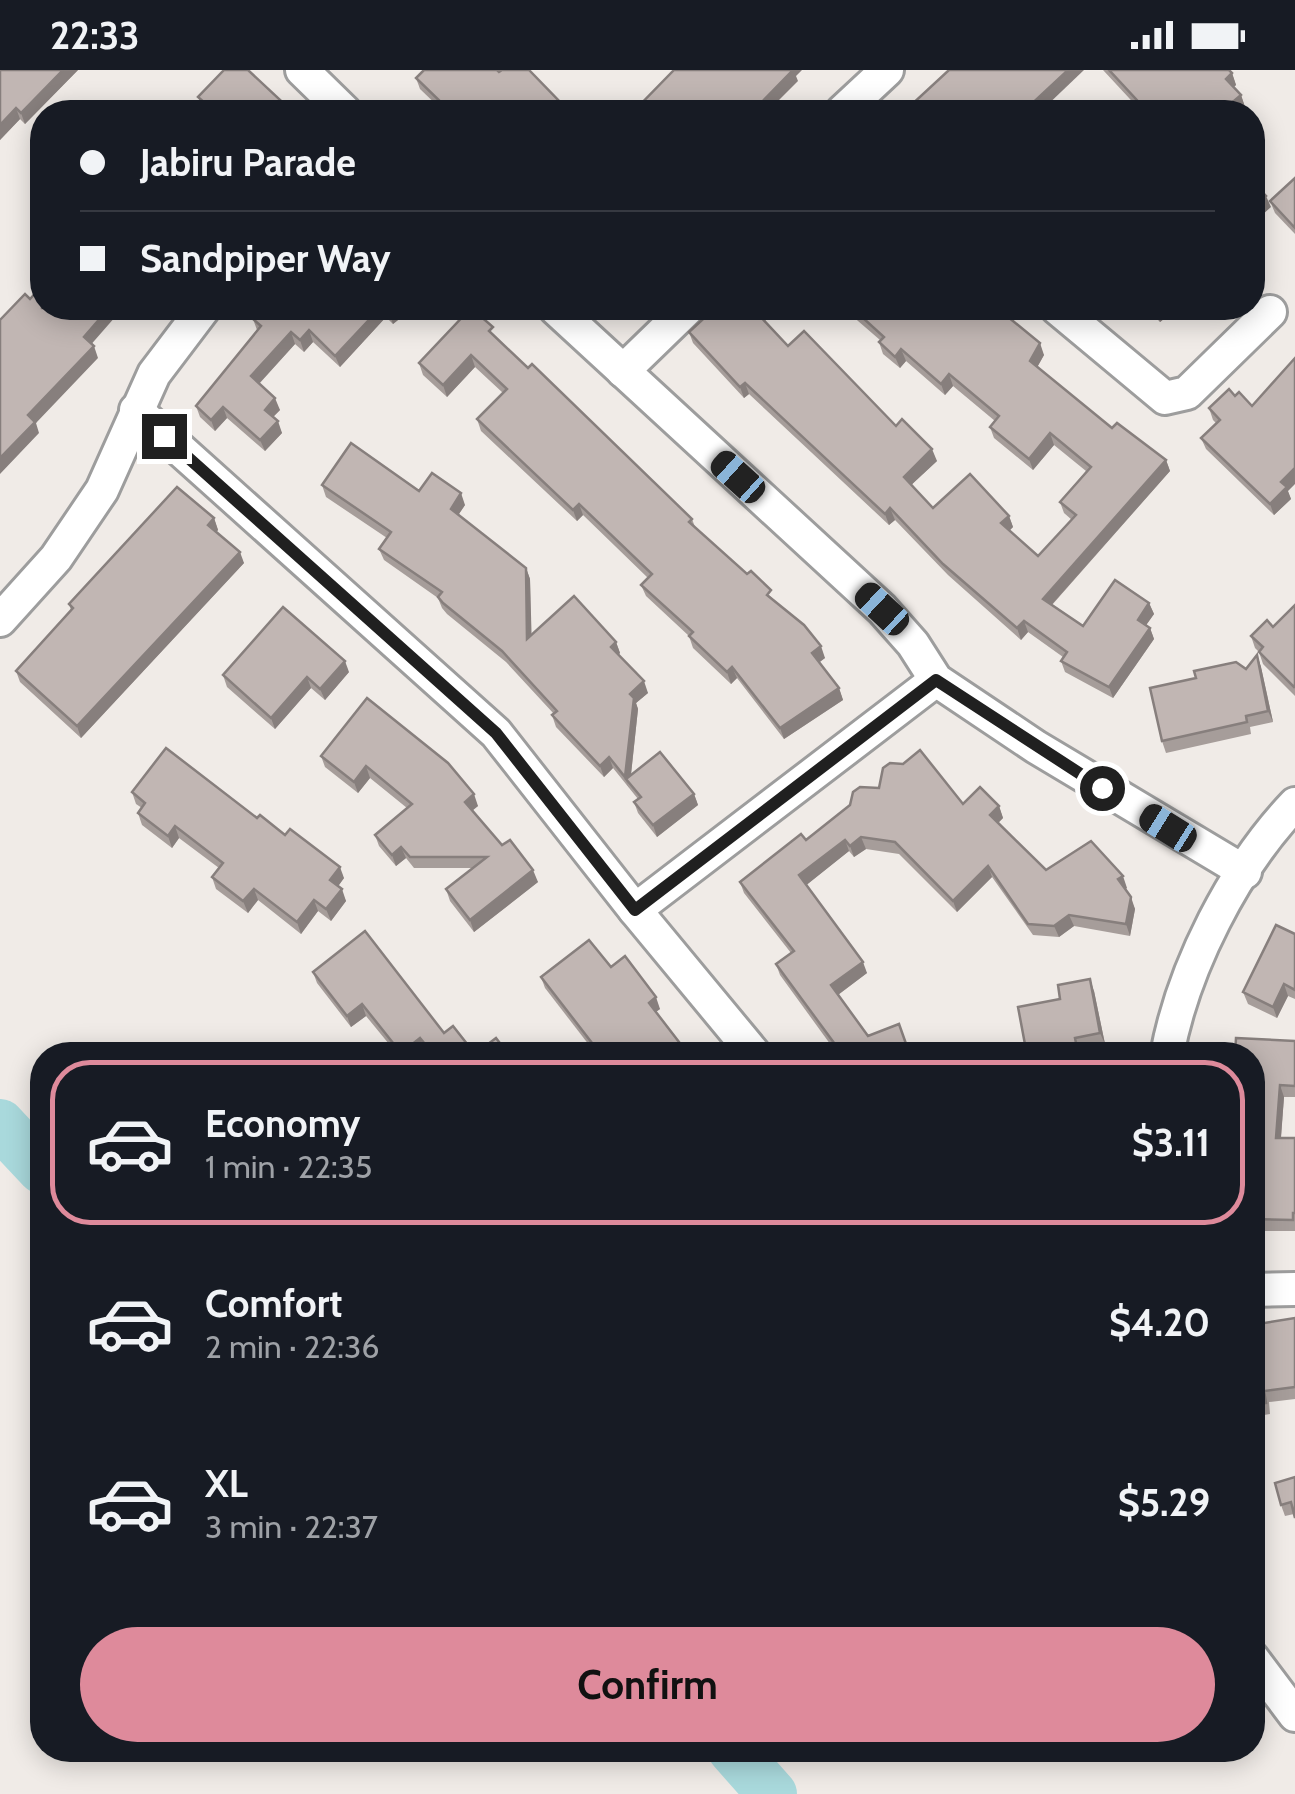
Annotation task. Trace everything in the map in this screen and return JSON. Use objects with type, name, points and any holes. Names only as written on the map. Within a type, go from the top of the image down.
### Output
[{"type":"street","points":[[302,70],[332,100]]},
{"type":"street","points":[[855,100],[887,70]]},
{"type":"street","points":[[1265,317],[1270,312]]},
{"type":"street","points":[[0,620],[56,558],[102,490],[154,374],[195,320]]},
{"type":"street","points":[[568,320],[882,609],[913,644],[936,680],[1036,747],[1246,872]]},
{"type":"street","points":[[623,371],[676,320]]},
{"type":"street","points":[[1071,320],[1165,398],[1187,393],[1262,320]]},
{"type":"street","points":[[136,410],[496,733],[745,1042]]},
{"type":"street","points":[[635,910],[936,680]]},
{"type":"street","points":[[1171,1042],[1194,960],[1274,825],[1295,804]]},
{"type":"street","points":[[1265,1290],[1295,1289]]},
{"type":"street","points":[[1265,1675],[1295,1715]]},
{"type":"building","points":[[0,70],[63,70],[21,113],[16,108],[0,125]]},
{"type":"building","points":[[224,70],[248,70],[280,100],[201,100],[198,97]]},
{"type":"building","points":[[424,70],[529,70],[558,100],[439,100],[416,78]]},
{"type":"building","points":[[674,70],[793,70],[764,100],[645,100]]},
{"type":"building","points":[[949,70],[1068,70],[1036,100],[917,100]]},
{"type":"building","points":[[1109,70],[1229,70],[1232,73],[1226,79],[1241,95],[1235,100],[1137,100]]},
{"type":"building","points":[[1295,178],[1295,228],[1270,201]]},
{"type":"building","points":[[25,294],[30,299],[30,320],[99,320],[84,337],[94,346],[28,415],[35,422],[0,458],[0,320]]},
{"type":"building","points":[[254,320],[369,320],[335,356],[309,330],[300,340],[291,332],[251,376],[275,398],[265,410],[278,421],[260,440],[223,407],[211,420],[196,406],[261,326]]},
{"type":"building","points":[[460,320],[485,320],[493,327],[489,331],[528,368],[532,364],[692,519],[689,522],[747,574],[751,571],[771,590],[767,595],[804,625],[821,646],[812,653],[839,688],[780,728],[732,667],[727,672],[689,636],[693,632],[641,585],[652,574],[579,504],[573,510],[477,419],[507,389],[471,355],[443,385],[419,363]]},
{"type":"building","points":[[702,320],[764,320],[788,346],[804,331],[896,426],[902,419],[932,449],[904,477],[933,508],[970,474],[1009,516],[1001,523],[1038,556],[1076,515],[1060,502],[1091,467],[1050,433],[1029,459],[990,427],[999,416],[949,374],[941,384],[901,349],[895,357],[879,342],[884,337],[865,320],[1012,320],[1040,343],[1030,361],[1112,428],[1117,423],[1166,460],[1043,599],[1083,626],[1115,580],[1149,603],[1138,620],[1150,628],[1109,687],[1061,661],[1067,652],[1024,621],[1017,628],[943,564],[890,508],[885,514],[745,383],[740,387],[689,332]]},
{"type":"building","points":[[1295,358],[1295,468],[1281,482],[1287,487],[1270,504],[1201,438],[1220,420],[1209,408],[1229,389],[1235,396],[1239,392],[1252,406]]},
{"type":"building","points":[[351,443],[419,491],[432,473],[461,493],[451,509],[526,568],[527,639],[574,596],[616,642],[611,647],[644,681],[630,694],[634,698],[625,777],[609,757],[600,766],[552,715],[557,711],[502,651],[443,603],[438,597],[442,592],[379,549],[391,532],[322,485]]},
{"type":"building","points":[[177,487],[214,518],[208,525],[240,552],[77,726],[16,671],[73,608],[69,604]]},
{"type":"building","points":[[1295,605],[1294,687],[1259,652],[1263,647],[1251,636],[1267,620],[1273,627]]},
{"type":"building","points":[[283,607],[345,661],[320,689],[307,677],[271,718],[223,675]]},
{"type":"building","points":[[1257,655],[1268,711],[1246,716],[1247,722],[1162,741],[1150,688],[1196,678],[1194,671],[1236,662],[1246,669]]},
{"type":"building","points":[[367,698],[448,763],[474,794],[465,802],[502,845],[510,840],[533,870],[470,920],[446,889],[487,857],[410,857],[401,847],[392,855],[375,835],[412,804],[366,766],[354,782],[321,756]]},
{"type":"building","points":[[166,748],[257,818],[260,815],[285,835],[290,829],[340,867],[330,880],[342,889],[326,909],[314,900],[297,922],[254,889],[243,901],[212,877],[223,863],[175,826],[168,836],[138,813],[145,803],[132,792]]},
{"type":"building","points":[[920,750],[963,804],[980,787],[999,806],[990,815],[1046,870],[1091,841],[1123,876],[1118,879],[1131,897],[1126,924],[1069,915],[1054,926],[1028,924],[988,866],[953,901],[895,842],[861,837],[850,846],[845,840],[799,875],[863,962],[831,985],[868,1036],[899,1024],[905,1042],[833,1042],[776,964],[794,951],[740,882],[801,834],[806,840],[850,805],[853,792],[860,787],[879,788],[883,768],[890,763],[903,764]]},
{"type":"building","points":[[660,752],[694,794],[653,825],[634,802],[641,797],[626,779]]},
{"type":"building","points":[[1276,925],[1295,934],[1295,990],[1284,984],[1273,1007],[1243,992]]},
{"type":"building","points":[[365,931],[444,1033],[453,1026],[466,1042],[423,1042],[420,1038],[415,1042],[392,1042],[362,1004],[347,1016],[313,972]]},
{"type":"building","points":[[589,940],[611,967],[625,956],[656,997],[649,1003],[679,1042],[591,1042],[541,977]]},
{"type":"building","points":[[1090,979],[1100,1033],[1075,1038],[1076,1042],[1025,1042],[1018,1007],[1060,999],[1058,985]]},
{"type":"building","points":[[1236,1038],[1295,1041],[1295,1086],[1280,1085],[1276,1138],[1295,1138],[1293,1220],[1265,1219],[1265,1042],[1236,1042]]},
{"type":"building","points":[[1295,1318],[1295,1387],[1265,1391],[1265,1323]]},
{"type":"building","points":[[1295,1477],[1295,1518],[1291,1502],[1281,1505],[1275,1483]]},
{"type":"waterway","points":[[0,1124],[30,1156]]},
{"type":"waterway","points":[[744,1762],[772,1794]]},
{"type":"route","points":[[164,436],[496,733],[635,910],[936,680],[1102,788]]}]
